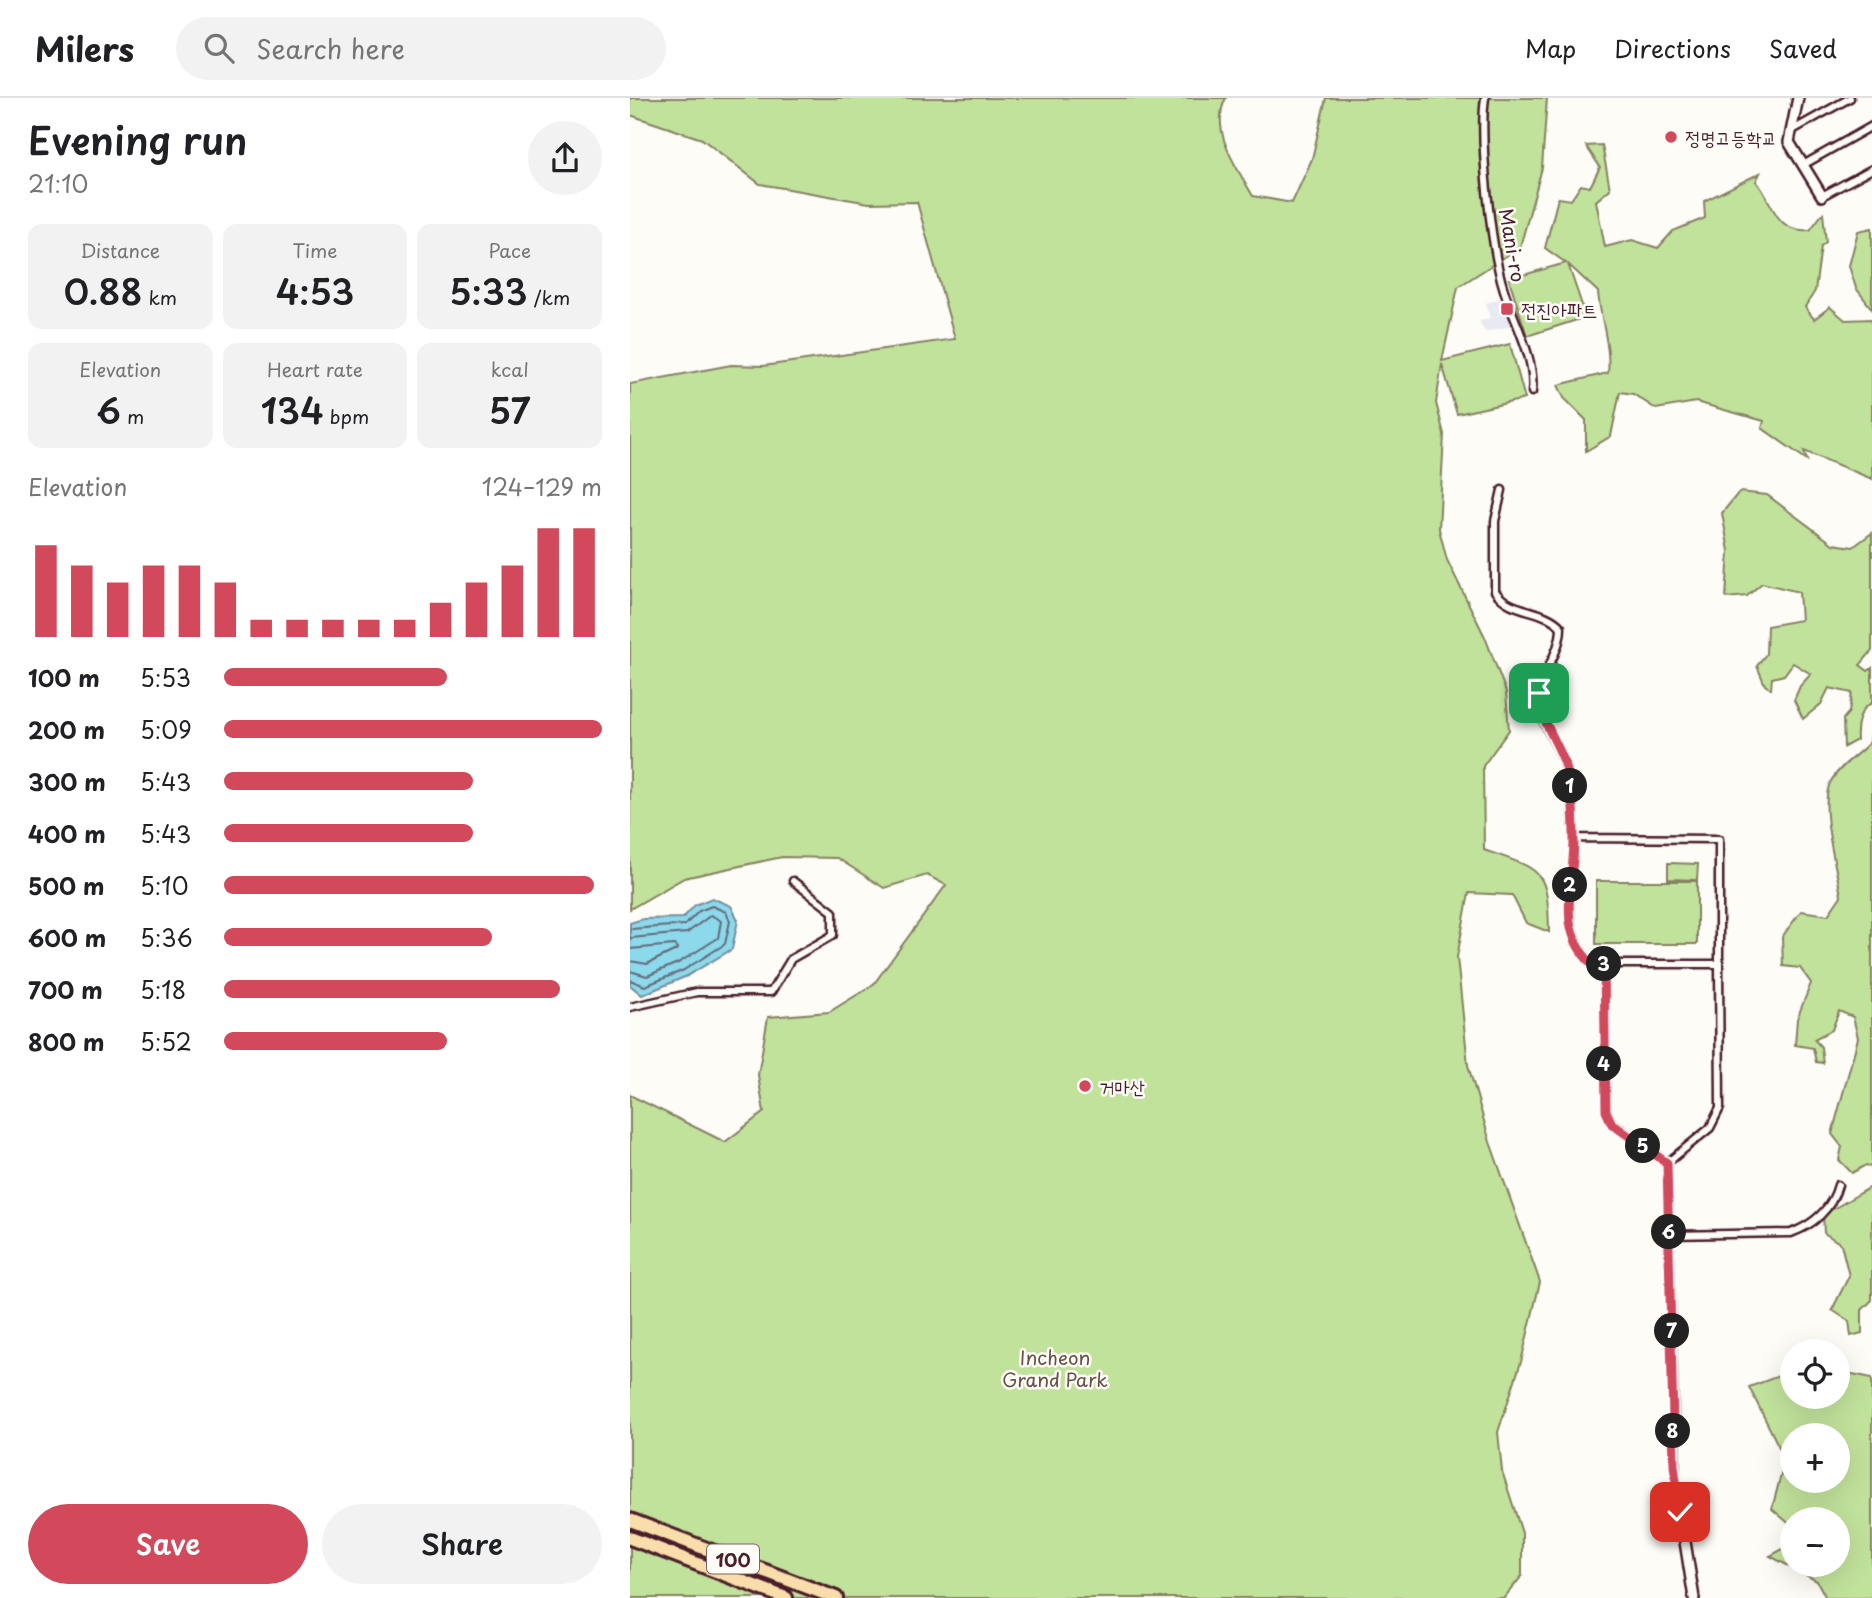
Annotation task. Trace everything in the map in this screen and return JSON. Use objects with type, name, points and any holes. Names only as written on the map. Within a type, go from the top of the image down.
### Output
[{"type":"highway","name":"100","points":[[630,1520],[836,1598]]},
{"type":"highway","name":"100","points":[[630,1538],[786,1598]]},
{"type":"street","name":"Mani-ro","points":[[1485,98],[1488,187],[1499,271],[1527,352],[1533,381],[1532,392]]},
{"type":"street","points":[[1798,98],[1789,142],[1822,196],[1872,169]]},
{"type":"street","points":[[1791,131],[1850,98]]},
{"type":"street","points":[[1803,165],[1872,126]]},
{"type":"street","points":[[1502,490],[1495,521],[1494,591],[1504,603],[1548,617],[1561,627],[1557,653],[1539,693],[1539,709],[1566,765],[1574,838],[1571,931],[1577,951],[1592,964],[1719,964]]},
{"type":"street","points":[[1574,838],[1719,839],[1720,1108],[1710,1128],[1667,1163]]},
{"type":"street","points":[[630,1007],[697,992],[771,992],[791,959],[833,935],[833,912],[793,881]]},
{"type":"street","points":[[1604,964],[1604,1101],[1609,1121],[1667,1163]]},
{"type":"street","points":[[1667,1163],[1676,1488],[1694,1598]]},
{"type":"street","points":[[1669,1235],[1791,1233],[1804,1228],[1826,1210],[1835,1198],[1838,1185]]},
{"type":"shaded area","points":[[1503,298],[1511,326],[1485,332],[1479,321],[1490,318],[1486,303]]},
{"type":"green space","name":"Incheon Grand Park","points":[[630,98],[1226,98],[1222,110],[1223,136],[1233,161],[1253,196],[1292,203],[1312,159],[1326,98],[1547,98],[1542,168],[1520,247],[1458,287],[1442,361],[1510,344],[1525,399],[1457,414],[1442,364],[1436,403],[1444,434],[1439,529],[1447,560],[1485,637],[1506,692],[1509,730],[1483,766],[1484,850],[1518,862],[1538,874],[1547,895],[1548,911],[1549,932],[1526,923],[1512,895],[1469,893],[1457,957],[1468,1065],[1490,1142],[1540,1282],[1521,1362],[1498,1432],[1502,1471],[1522,1533],[1522,1576],[1504,1598],[630,1598],[630,1095],[725,1142],[764,1112],[758,1075],[768,1017],[829,1012],[873,985],[946,885],[927,875],[884,888],[837,858],[782,857],[684,878],[630,909],[630,384],[731,365],[763,366],[955,339],[917,202],[869,203],[760,184],[702,139],[630,115]]},
{"type":"green space","points":[[1602,145],[1610,189],[1596,201],[1605,247],[1632,240],[1658,248],[1673,231],[1705,218],[1704,201],[1760,173],[1756,181],[1782,222],[1789,227],[1810,230],[1823,213],[1826,242],[1821,246],[1815,291],[1805,307],[1814,319],[1830,307],[1845,320],[1872,319],[1872,479],[1804,451],[1807,460],[1762,428],[1764,421],[1696,402],[1656,409],[1633,394],[1620,392],[1611,436],[1586,451],[1586,420],[1564,398],[1558,385],[1608,373],[1608,353],[1598,292],[1568,264],[1586,317],[1527,336],[1509,279],[1566,263],[1545,248],[1558,198],[1571,200],[1581,185],[1590,187],[1600,167],[1586,146]]},
{"type":"green space","points":[[1872,228],[1872,309],[1856,288],[1849,266],[1858,231]]},
{"type":"green space","points":[[1739,492],[1767,495],[1833,544],[1853,547],[1872,533],[1872,651],[1860,665],[1868,671],[1872,668],[1872,703],[1864,709],[1859,718],[1857,740],[1844,747],[1843,719],[1849,712],[1852,693],[1829,688],[1821,704],[1803,719],[1794,700],[1800,686],[1811,674],[1793,663],[1784,675],[1772,678],[1771,689],[1765,685],[1757,666],[1766,654],[1767,626],[1801,620],[1799,592],[1762,583],[1747,596],[1726,598],[1729,551],[1722,513]]},
{"type":"green space","points":[[1872,721],[1872,1167],[1866,1165],[1852,1173],[1839,1160],[1842,1147],[1832,1134],[1858,1038],[1853,1017],[1839,1011],[1832,1030],[1814,1039],[1821,1047],[1823,1063],[1816,1062],[1813,1048],[1795,1045],[1797,1019],[1811,983],[1800,968],[1783,966],[1782,937],[1801,911],[1828,915],[1841,896],[1827,820],[1828,791],[1839,770],[1870,742]]},
{"type":"green space","points":[[1668,863],[1698,864],[1697,880],[1668,879]]},
{"type":"green space","points":[[1596,881],[1697,881],[1697,944],[1596,944]]},
{"type":"green space","points":[[1869,1188],[1872,1189],[1872,1300],[1862,1310],[1862,1333],[1851,1336],[1849,1321],[1832,1310],[1849,1276],[1841,1244],[1824,1233],[1823,1215]]},
{"type":"green space","points":[[1850,1373],[1872,1378],[1872,1598],[1826,1598],[1817,1581],[1809,1577],[1850,1577],[1850,1507],[1780,1507],[1780,1516],[1772,1509],[1780,1478],[1780,1493],[1850,1493],[1850,1423],[1780,1423],[1780,1449],[1749,1387],[1780,1375],[1780,1409],[1850,1409]]},
{"type":"green space","points":[[1780,1551],[1780,1561],[1770,1556]]},
{"type":"water","points":[[712,898],[731,906],[738,920],[732,949],[687,976],[642,995],[630,985],[630,923],[643,919],[683,918],[695,905]]},
{"type":"place","name":"정명고등학교","points":[[1671,137]]},
{"type":"place","name":"전진아파트","points":[[1507,309]]},
{"type":"place","name":"거마산","points":[[1085,1086]]},
{"type":"route","points":[[1539,693],[1539,709],[1566,765],[1570,782],[1574,838],[1570,896],[1571,931],[1577,951],[1592,964],[1604,964],[1606,1111],[1612,1124],[1667,1163],[1674,1465],[1680,1512]]}]
